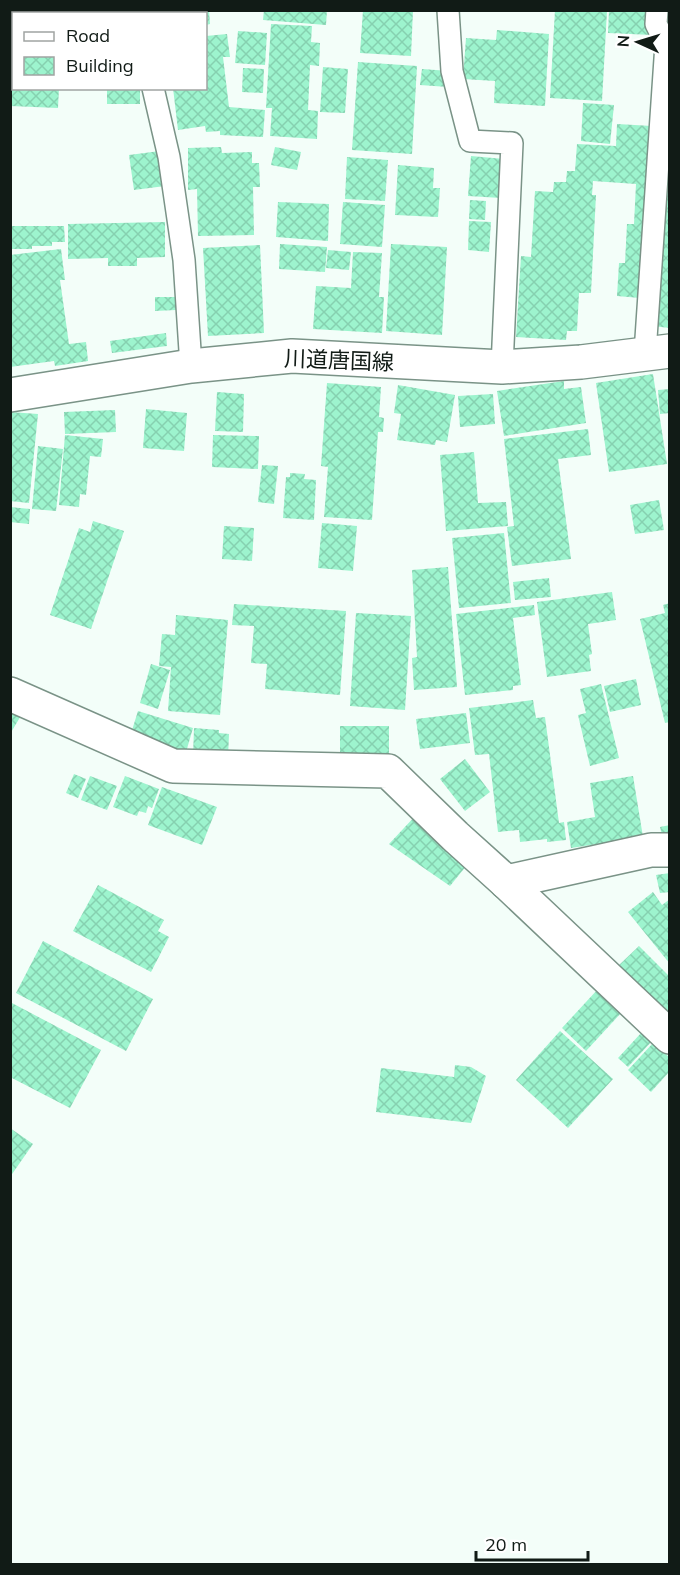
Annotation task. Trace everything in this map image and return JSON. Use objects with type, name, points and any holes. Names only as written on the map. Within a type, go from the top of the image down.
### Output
[{"type":"street","name":"川道唐国線","points":[[10,395],[191,366],[292,356],[502,367],[581,362],[657,352]]},
{"type":"street","points":[[10,694],[173,766],[388,771],[669,1037]]},
{"type":"street","points":[[506,882],[651,850],[669,850]]},
{"type":"lane","points":[[448,10],[452,71],[470,141],[512,143],[502,367]]},
{"type":"lane","points":[[657,10],[656,24],[666,44],[657,352]]},
{"type":"lane","points":[[153,90],[169,157],[184,260],[191,366]]},
{"type":"building","points":[[10,10],[43,10],[43,12],[12,12],[12,22],[10,22]]},
{"type":"building","points":[[76,10],[103,10],[103,12],[76,12]]},
{"type":"building","points":[[154,10],[209,10],[210,24],[207,25],[207,12],[154,12]]},
{"type":"building","points":[[264,10],[327,10],[326,25],[263,20]]},
{"type":"building","points":[[363,10],[413,10],[411,56],[360,53]]},
{"type":"building","points":[[555,10],[607,11],[602,101],[550,98]]},
{"type":"building","points":[[609,10],[653,10],[652,35],[608,33]]},
{"type":"building","points":[[271,24],[312,26],[311,42],[320,43],[319,66],[310,65],[308,110],[318,111],[317,139],[270,136],[272,108],[266,108]]},
{"type":"building","points":[[10,28],[12,28],[12,90],[59,90],[58,108],[10,106]]},
{"type":"building","points":[[497,30],[549,34],[545,106],[494,103],[495,81],[463,79],[466,38],[496,40]]},
{"type":"building","points":[[238,31],[267,33],[265,65],[235,63]]},
{"type":"building","points":[[227,34],[230,57],[223,57],[229,107],[265,110],[263,137],[220,135],[220,131],[206,132],[205,126],[178,130],[173,90],[207,90],[207,36]]},
{"type":"building","points":[[358,62],[417,66],[412,154],[352,150]]},
{"type":"building","points":[[323,67],[348,69],[345,113],[320,112]]},
{"type":"building","points":[[243,68],[264,69],[263,93],[242,92]]},
{"type":"building","points":[[422,69],[449,71],[448,87],[420,85]]},
{"type":"building","points":[[107,90],[140,90],[140,104],[107,104]]},
{"type":"building","points":[[583,103],[614,105],[610,144],[581,141]]},
{"type":"building","points":[[617,124],[652,126],[640,298],[617,296],[619,263],[625,263],[627,224],[634,224],[636,184],[593,181],[592,195],[596,195],[591,293],[579,293],[577,331],[567,331],[566,340],[516,337],[521,256],[531,257],[535,191],[553,192],[554,182],[566,182],[567,171],[575,171],[577,144],[616,146]]},
{"type":"building","points":[[221,147],[222,153],[252,152],[252,163],[259,163],[260,187],[253,187],[254,235],[198,236],[197,189],[188,190],[188,148]]},
{"type":"building","points":[[275,147],[301,152],[297,170],[271,165]]},
{"type":"building","points":[[160,151],[165,186],[134,190],[129,155]]},
{"type":"building","points":[[471,156],[504,159],[501,198],[468,196]]},
{"type":"building","points":[[347,157],[388,160],[385,201],[345,199]]},
{"type":"building","points":[[398,165],[434,168],[433,188],[440,188],[438,217],[395,215]]},
{"type":"building","points":[[666,174],[670,174],[670,328],[652,326]]},
{"type":"building","points":[[470,200],[486,201],[485,220],[469,219]]},
{"type":"building","points":[[278,202],[329,204],[328,241],[276,237]]},
{"type":"building","points":[[343,202],[385,205],[382,247],[340,244]]},
{"type":"building","points":[[469,221],[491,222],[489,252],[468,250]]},
{"type":"building","points":[[165,222],[165,257],[137,258],[137,266],[108,266],[108,258],[68,259],[68,224]]},
{"type":"building","points":[[10,226],[64,226],[65,242],[52,242],[52,246],[32,246],[32,249],[10,249]]},
{"type":"building","points":[[280,244],[327,247],[325,272],[279,269]]},
{"type":"building","points":[[391,244],[447,247],[442,335],[386,331]]},
{"type":"building","points":[[260,245],[264,333],[208,336],[203,248]]},
{"type":"building","points":[[61,249],[65,280],[60,280],[69,344],[86,342],[88,361],[55,366],[54,361],[10,367],[10,255]]},
{"type":"building","points":[[328,250],[351,252],[349,270],[326,268]]},
{"type":"building","points":[[353,252],[382,253],[379,297],[384,297],[382,333],[313,329],[316,286],[351,288]]},
{"type":"building","points":[[155,297],[175,297],[176,310],[155,311]]},
{"type":"building","points":[[166,333],[167,346],[112,353],[110,341]]},
{"type":"building","points":[[653,374],[667,464],[609,472],[596,383]]},
{"type":"building","points":[[564,381],[564,389],[581,387],[586,423],[504,436],[497,391]]},
{"type":"building","points":[[327,383],[381,387],[379,417],[384,418],[383,432],[378,432],[372,520],[324,517],[328,467],[321,466]]},
{"type":"building","points":[[398,385],[455,395],[447,442],[436,440],[435,445],[397,440],[401,414],[394,413]]},
{"type":"building","points":[[670,389],[670,413],[660,414],[658,390]]},
{"type":"building","points":[[217,392],[244,394],[243,432],[215,431]]},
{"type":"building","points":[[493,394],[495,424],[460,427],[458,396]]},
{"type":"building","points":[[146,409],[187,413],[184,451],[143,448]]},
{"type":"building","points":[[115,410],[116,432],[65,434],[64,412]]},
{"type":"building","points":[[10,412],[38,414],[29,503],[10,501]]},
{"type":"building","points":[[588,429],[591,455],[558,459],[571,559],[512,566],[507,527],[514,526],[504,439]]},
{"type":"building","points":[[65,435],[103,439],[101,457],[90,456],[86,495],[80,494],[79,507],[59,505]]},
{"type":"building","points":[[213,435],[259,436],[258,469],[212,467]]},
{"type":"building","points":[[38,446],[63,449],[56,511],[32,509]]},
{"type":"building","points":[[474,452],[478,503],[506,502],[508,526],[446,531],[440,455]]},
{"type":"building","points":[[262,465],[278,466],[274,504],[258,502]]},
{"type":"building","points":[[290,473],[305,474],[304,479],[316,480],[314,520],[283,518],[286,477],[290,477]]},
{"type":"building","points":[[659,500],[664,530],[635,534],[630,505]]},
{"type":"building","points":[[10,507],[30,509],[29,524],[10,522]]},
{"type":"building","points":[[93,521],[124,531],[91,629],[50,615],[79,528],[90,532]]},
{"type":"building","points":[[322,523],[357,526],[353,571],[318,568]]},
{"type":"building","points":[[224,526],[254,528],[252,561],[222,559]]},
{"type":"building","points":[[504,533],[511,603],[459,608],[452,538]]},
{"type":"building","points":[[448,567],[457,687],[414,690],[412,658],[417,657],[412,570]]},
{"type":"building","points":[[549,578],[551,597],[515,600],[513,582]]},
{"type":"building","points":[[612,592],[616,620],[588,624],[592,654],[589,655],[591,671],[547,677],[537,602]]},
{"type":"building","points":[[670,603],[670,722],[665,723],[640,619],[665,613],[663,605]]},
{"type":"building","points":[[234,604],[346,611],[340,695],[265,689],[267,664],[251,663],[254,626],[232,625]]},
{"type":"building","points":[[534,605],[535,615],[513,618],[521,685],[513,686],[513,690],[465,695],[456,614]]},
{"type":"building","points":[[356,613],[411,616],[405,710],[350,706]]},
{"type":"building","points":[[176,615],[228,620],[220,715],[168,711],[171,667],[159,666],[162,634],[175,635]]},
{"type":"building","points":[[151,664],[170,670],[158,709],[140,703]]},
{"type":"building","points":[[636,679],[641,705],[610,712],[604,686]]},
{"type":"building","points":[[601,684],[619,758],[590,766],[578,715],[586,713],[580,689]]},
{"type":"building","points":[[533,700],[536,718],[545,717],[559,823],[564,822],[566,840],[547,842],[547,839],[520,842],[519,830],[498,832],[489,754],[475,755],[469,708]]},
{"type":"building","points":[[10,707],[22,714],[10,734]]},
{"type":"building","points":[[138,711],[193,728],[184,759],[129,740]]},
{"type":"building","points":[[466,713],[470,743],[420,749],[416,719]]},
{"type":"building","points":[[340,726],[389,726],[389,763],[340,762]]},
{"type":"building","points":[[194,728],[219,730],[219,733],[229,734],[228,758],[193,756]]},
{"type":"building","points":[[465,759],[490,792],[465,811],[440,779]]},
{"type":"building","points":[[74,774],[86,779],[78,798],[66,793]]},
{"type":"building","points":[[90,776],[117,786],[107,810],[81,800]]},
{"type":"building","points":[[125,776],[159,789],[152,808],[148,806],[146,813],[139,811],[137,816],[113,807]]},
{"type":"building","points":[[633,776],[643,837],[571,848],[567,822],[595,817],[590,783]]},
{"type":"building","points":[[162,787],[217,807],[202,845],[148,825]]},
{"type":"building","points":[[418,813],[467,865],[450,886],[389,844]]},
{"type":"building","points":[[670,825],[670,842],[664,843],[660,827]]},
{"type":"building","points":[[670,873],[670,892],[660,893],[656,875]]},
{"type":"building","points":[[98,885],[164,920],[158,931],[169,937],[151,972],[73,931]]},
{"type":"building","points":[[653,892],[662,905],[670,899],[670,964],[628,912]]},
{"type":"building","points":[[43,941],[153,999],[126,1051],[16,993]]},
{"type":"building","points":[[639,946],[670,977],[670,1023],[617,967]]},
{"type":"building","points":[[598,989],[622,1012],[586,1051],[562,1028]]},
{"type":"building","points":[[10,1002],[101,1050],[70,1108],[10,1077]]},
{"type":"building","points":[[560,1031],[613,1079],[568,1128],[516,1080]]},
{"type":"building","points":[[642,1032],[652,1041],[628,1067],[618,1058]]},
{"type":"building","points":[[653,1043],[670,1058],[670,1071],[651,1092],[628,1070]]},
{"type":"building","points":[[455,1065],[471,1067],[486,1076],[471,1123],[376,1112],[381,1068],[454,1077]]},
{"type":"building","points":[[10,1128],[33,1144],[10,1177]]}]
